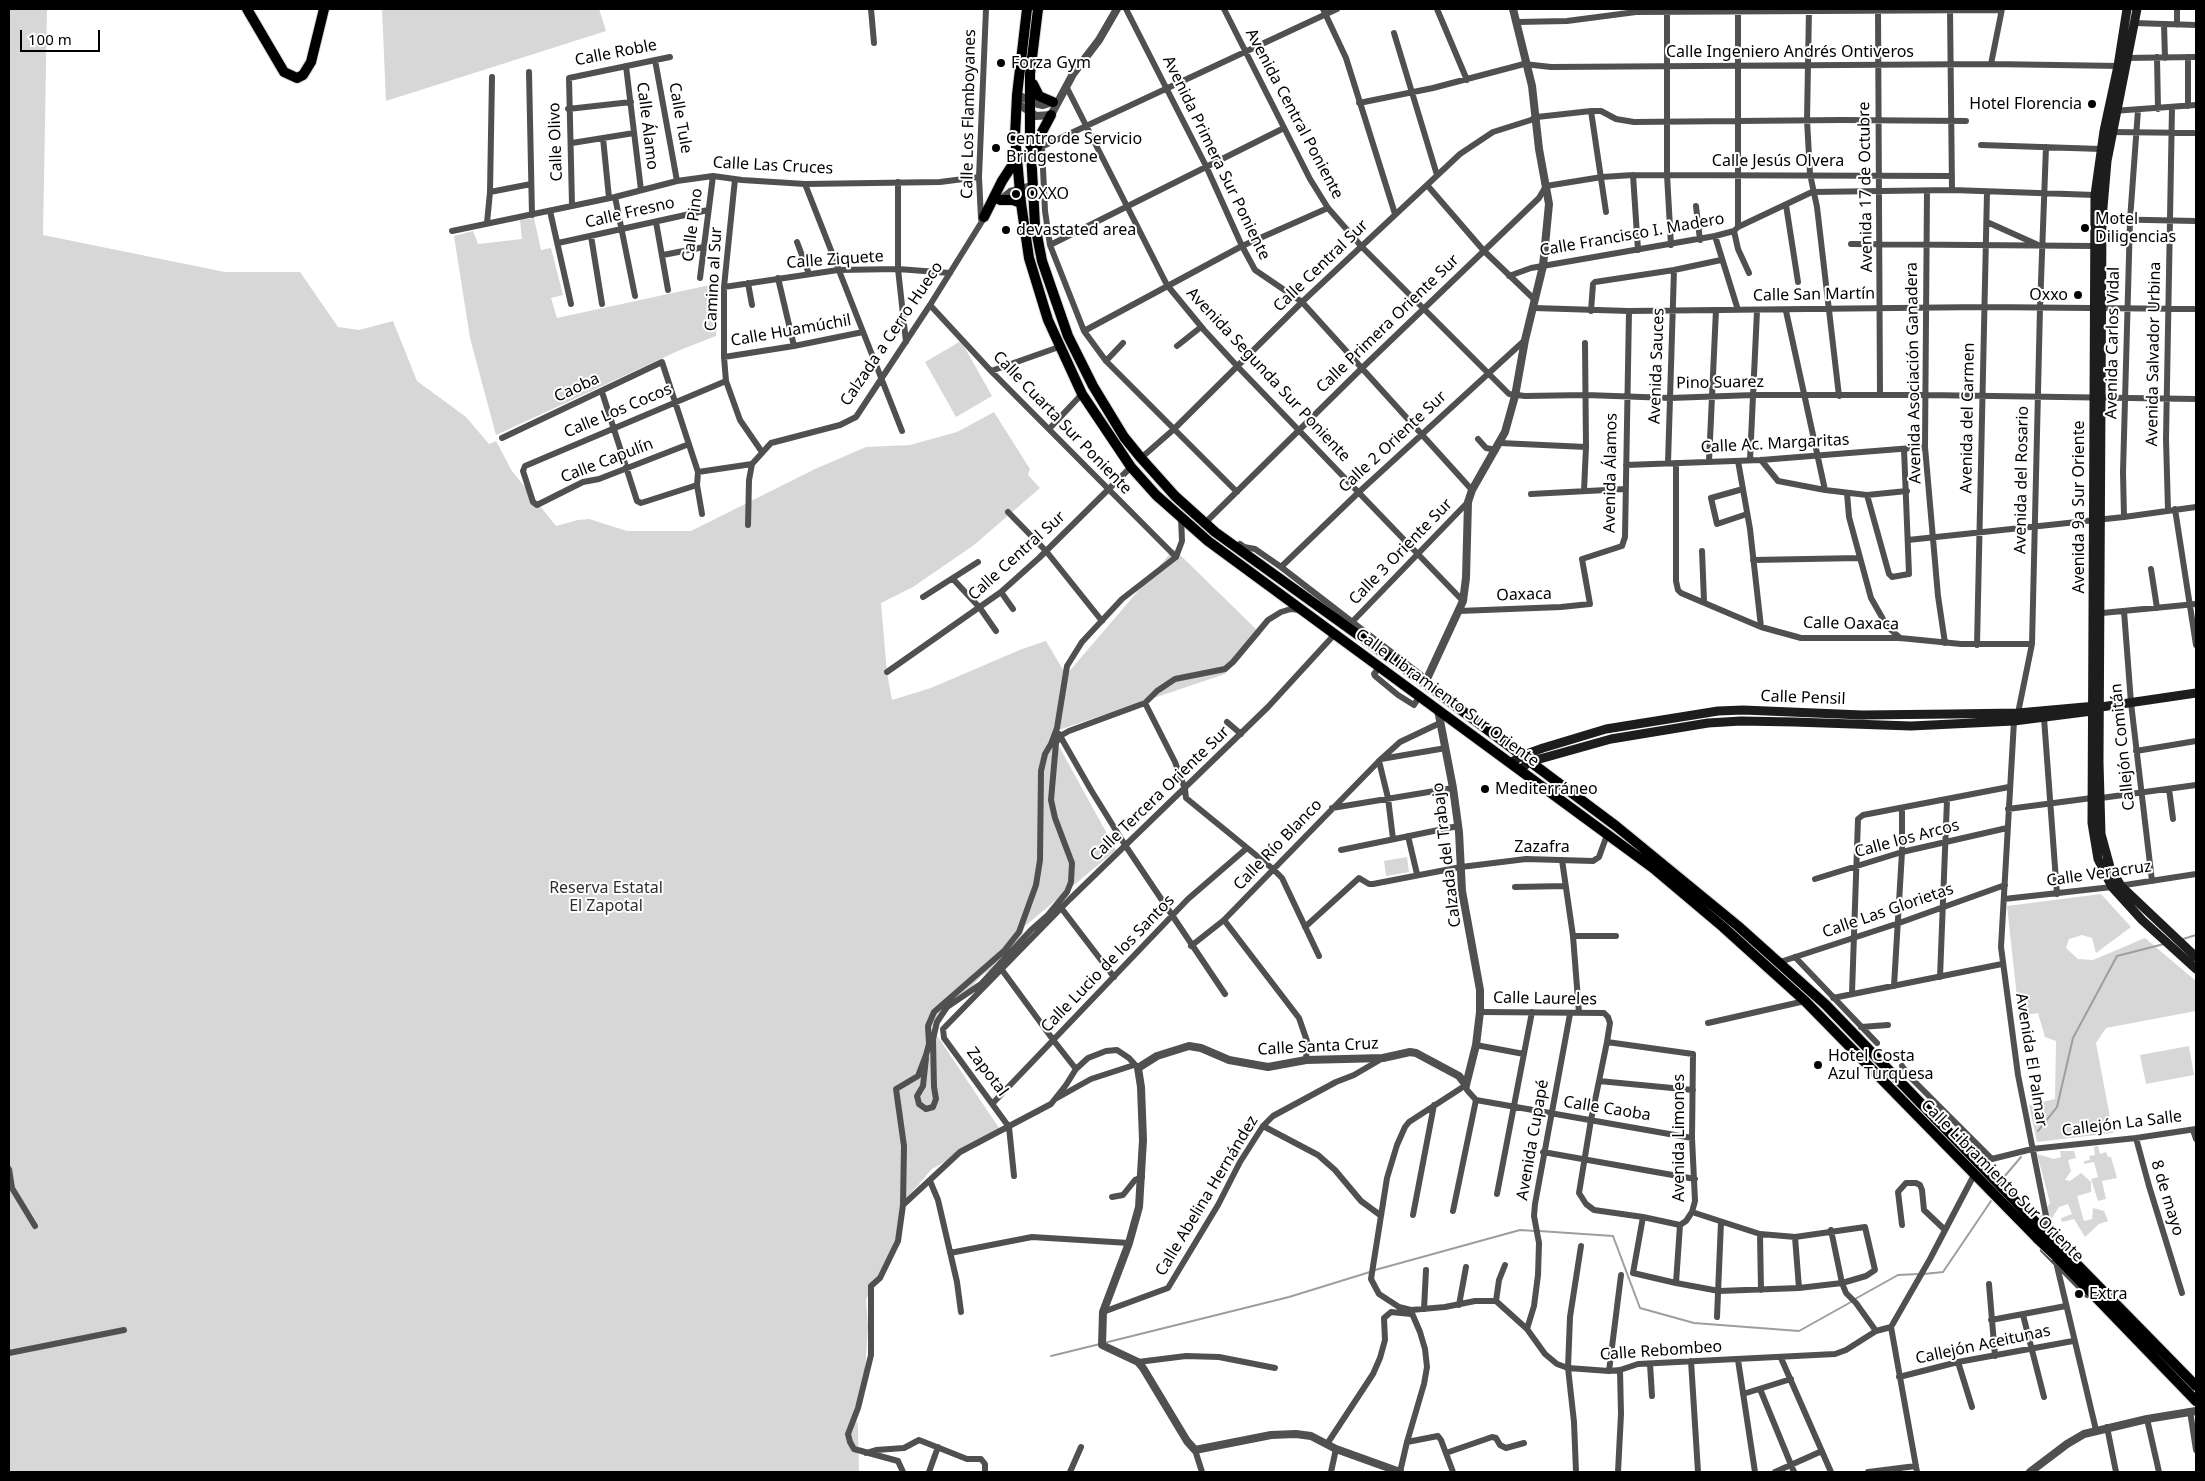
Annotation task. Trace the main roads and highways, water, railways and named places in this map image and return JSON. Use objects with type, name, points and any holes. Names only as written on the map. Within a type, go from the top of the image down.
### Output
[{"type":"main road","points":[[247,9],[284,72],[297,78],[303,75],[310,62],[324,9]]},
{"type":"main road","name":"Calle Libramiento Sur Oriente","points":[[1027,9],[1015,136],[1020,203],[1030,258],[1048,320],[1059,347],[1082,394],[1131,467],[1156,495],[1208,541],[1334,634],[1378,668],[1401,690],[1419,697],[1438,710],[1653,868],[1716,921],[1805,1001],[2012,1213],[2046,1235],[2196,1386]]},
{"type":"main road","name":"Calle Libramiento Sur Oriente","points":[[1038,9],[1030,74],[1030,113],[1031,172],[1035,225],[1042,261],[1068,336],[1093,386],[1124,437],[1140,458],[1175,496],[1215,532],[1425,681],[1657,858],[1780,962],[1826,1004],[2028,1215],[2195,1408]]},
{"type":"main road","name":"Avenida 9a Sur Oriente","points":[[2122,62],[2127,9]]},
{"type":"main road","name":"Avenida 9a Sur Oriente","points":[[2098,308],[2094,246],[2107,161],[2112,111],[2122,62],[2137,9]]},
{"type":"main road","points":[[1030,74],[1034,89],[1039,96],[1056,100]]},
{"type":"main road","points":[[1031,172],[1042,132],[1051,115]]},
{"type":"main road","name":"Avenida 9a Sur Oriente","points":[[2109,132],[2101,149],[2095,194],[2098,219],[2098,308],[2096,798],[2094,844],[2098,859],[2112,887],[2184,952],[2196,969]]},
{"type":"main road","points":[[983,218],[1002,181],[1017,158]]},
{"type":"main road","points":[[1000,200],[1012,200],[1020,203]]},
{"type":"main road","name":"Avenida 9a Sur Oriente","points":[[2095,708],[2102,613],[2097,519]]},
{"type":"main road","name":"Calle Pensil","points":[[2016,717],[2095,708],[2196,693]]},
{"type":"main road","name":"Calle Pensil","points":[[1511,763],[1525,759],[1543,748],[1606,729],[1718,712],[1743,710],[1862,715],[2044,718],[2095,708]]},
{"type":"main road","name":"Calle Pensil","points":[[1520,770],[1525,759]]},
{"type":"main road","name":"Avenida 9a Sur Oriente","points":[[2096,798],[2104,851],[2110,867],[2122,886],[2166,936]]},
{"type":"main road","name":"Avenida 9a Sur Oriente","points":[[2184,952],[2196,957]]},
{"type":"waterway","points":[[2183,939],[2196,935]]},
{"type":"waterway","points":[[2038,1131],[2057,1107],[2073,1038],[2117,956],[2164,944]]},
{"type":"waterway","points":[[2004,1177],[2021,1157]]},
{"type":"waterway","points":[[1924,1274],[1943,1272],[1991,1201]]},
{"type":"waterway","points":[[1375,1270],[1520,1230],[1535,1231]]},
{"type":"waterway","points":[[1539,1231],[1613,1236],[1640,1308],[1694,1323],[1799,1331],[1851,1302]]},
{"type":"waterway","points":[[1104,1343],[1289,1297],[1370,1272]]},
{"type":"waterway","points":[[1855,1299],[1898,1275],[1919,1274]]},
{"type":"waterway","points":[[1051,1356],[1100,1344]]},
{"type":"place","name":"Forza Gym","points":[[1001,63]]},
{"type":"place","name":"Hotel Florencia","points":[[2092,104]]},
{"type":"place","name":"Centro de Servicio Bridgestone","points":[[996,148]]},
{"type":"place","name":"OXXO","points":[[1016,194]]},
{"type":"place","name":"Motel Diligencias","points":[[2085,228]]},
{"type":"place","name":"devastated area","points":[[1006,230]]},
{"type":"place","name":"Oxxo","points":[[2078,295]]},
{"type":"place","name":"Mediterráneo","points":[[1485,789]]},
{"type":"place","name":"Hotel Costa Azul Turquesa","points":[[1818,1065]]},
{"type":"place","name":"Extra","points":[[2079,1294]]},
{"type":"park label","name":"Reserva Estatal El Zapotal","points":[[606,897]]}]
